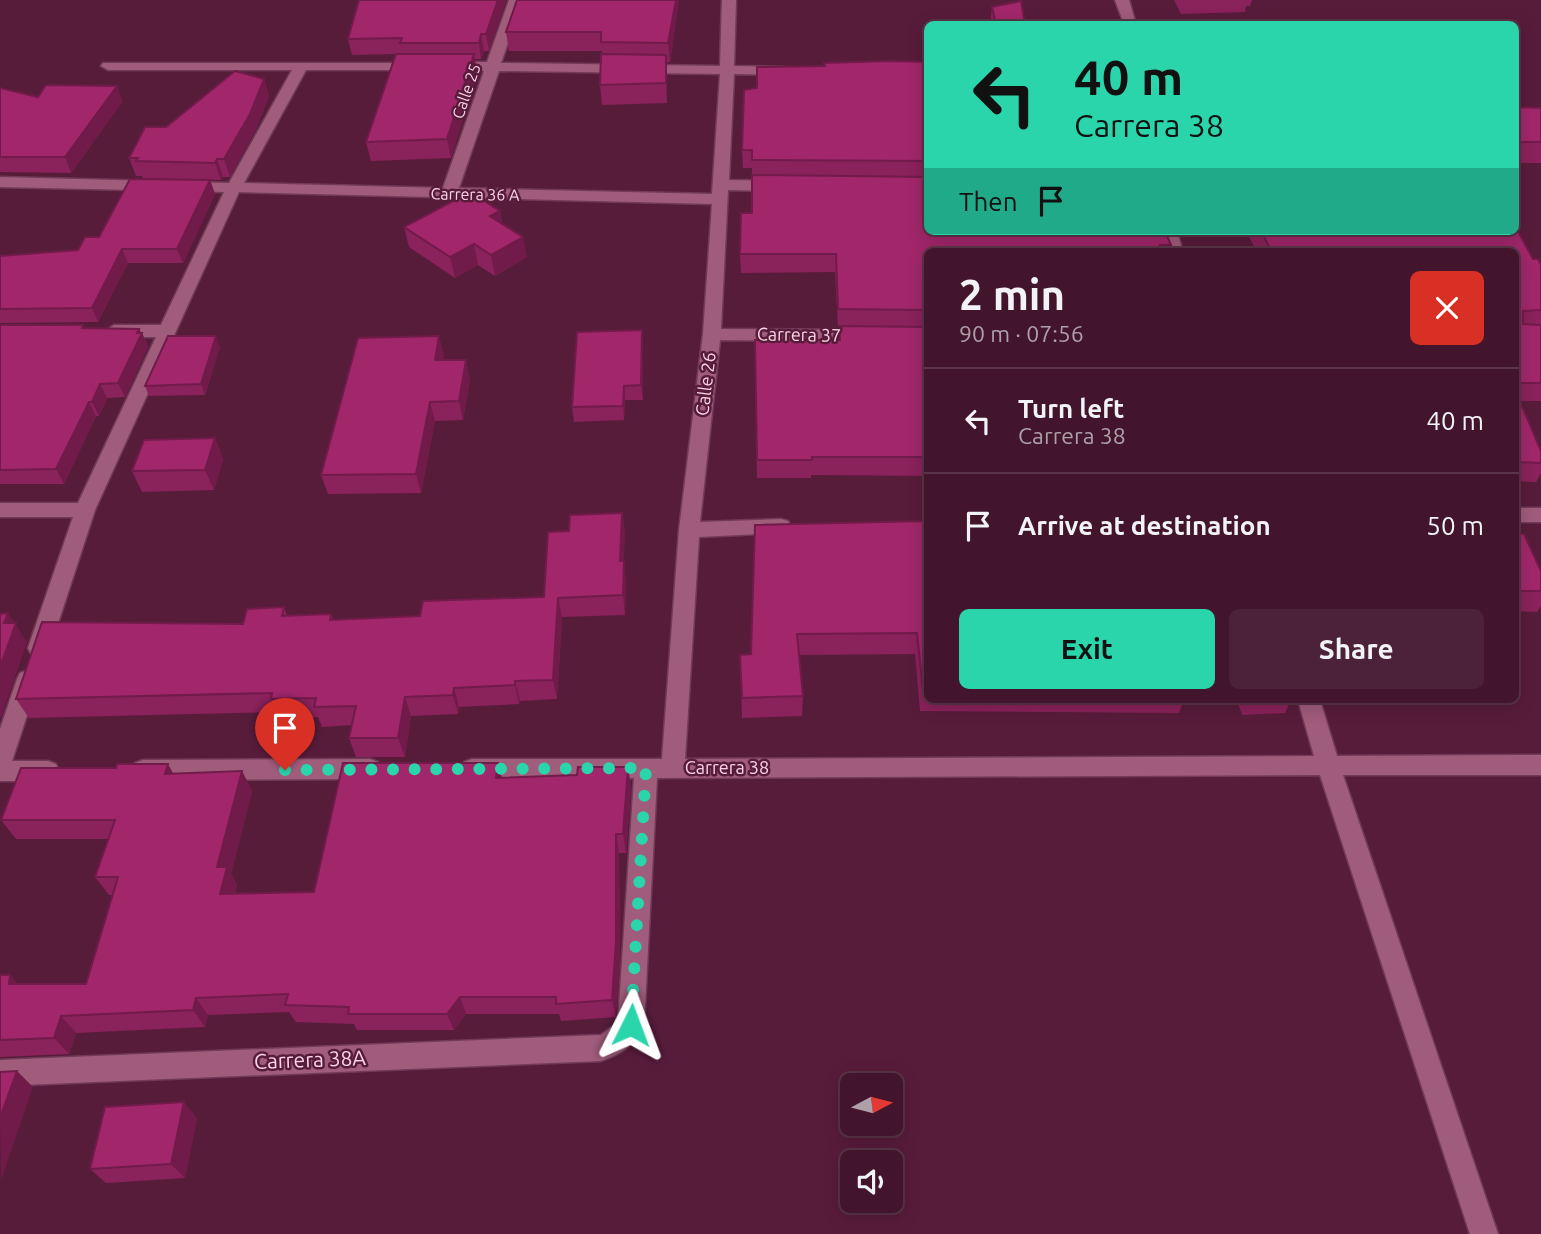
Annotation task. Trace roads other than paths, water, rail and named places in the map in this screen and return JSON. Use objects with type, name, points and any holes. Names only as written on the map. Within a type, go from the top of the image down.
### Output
[{"type":"street","name":"Calle 25","points":[[449,194],[516,0]]},
{"type":"street","name":"Calle 26","points":[[673,768],[689,530],[712,334],[729,0]]},
{"type":"street","points":[[1122,0],[1129,21]]},
{"type":"street","points":[[108,66],[494,66],[794,71]]},
{"type":"street","points":[[0,763],[85,510],[233,189],[302,66]]},
{"type":"street","name":"Carrera 36 A","points":[[0,182],[449,194],[719,192],[803,186]]},
{"type":"street","points":[[98,331],[167,331]]},
{"type":"street","name":"Carrera 37","points":[[712,334],[887,337]]},
{"type":"street","points":[[0,510],[85,510]]},
{"type":"street","points":[[1519,515],[1541,515]]},
{"type":"street","points":[[689,530],[795,526]]},
{"type":"street","points":[[1310,703],[1484,1234]]},
{"type":"street","name":"Carrera 38","points":[[452,769],[1541,765]]},
{"type":"street","name":"Carrera 38A","points":[[0,1073],[601,1048],[618,1040],[631,1025],[646,768]]},
{"type":"street","points":[[118,770],[396,769]]},
{"type":"street","points":[[0,771],[76,771]]}]
